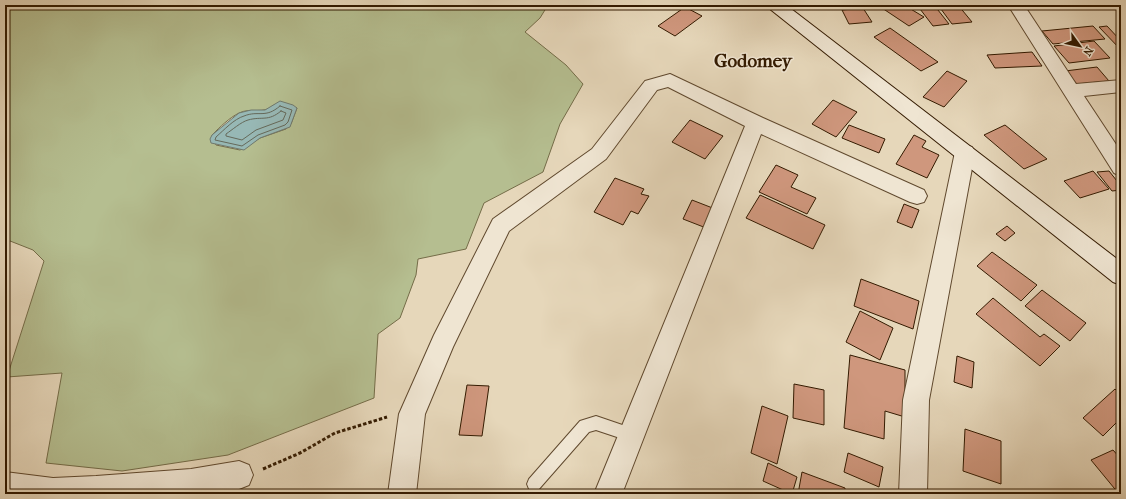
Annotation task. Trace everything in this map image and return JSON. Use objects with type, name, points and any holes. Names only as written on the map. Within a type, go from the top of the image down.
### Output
[{"type":"street","points":[[779,5],[876,84],[1121,275]]},
{"type":"street","points":[[1016,5],[1121,168]]},
{"type":"street","points":[[402,494],[412,414],[443,343],[501,225],[599,154],[651,85],[670,80],[756,123],[917,196]]},
{"type":"street","points":[[1071,91],[1121,86]]},
{"type":"street","points":[[608,494],[756,123]]},
{"type":"street","points":[[913,494],[916,400],[965,152]]},
{"type":"street","points":[[5,486],[53,492],[96,490],[191,483],[239,475]]},
{"type":"lane","points":[[534,484],[585,426],[596,423],[632,435]]},
{"type":"path","points":[[239,475],[269,468],[300,453],[335,433],[386,417],[412,414]]},
{"type":"green space","points":[[13,5],[548,5],[540,18],[525,32],[566,65],[583,84],[560,124],[543,172],[484,203],[466,249],[418,259],[416,275],[400,318],[378,334],[374,398],[228,455],[122,471],[46,463],[62,373],[7,377],[44,261],[33,250],[5,239],[5,17]],"holes":[[[274,105],[297,108],[291,124],[286,129],[260,138],[240,150],[216,145],[212,135],[228,120],[244,111],[266,110]]]},
{"type":"water","points":[[280,101],[293,105],[297,108],[290,127],[260,138],[244,150],[211,143],[210,139],[212,135],[239,113],[251,110],[265,110]]},
{"type":"building","points":[[904,5],[924,17],[909,26],[879,6]]},
{"type":"building","points":[[917,5],[934,5],[949,24],[933,26]]},
{"type":"building","points":[[938,5],[958,5],[972,22],[952,24]]},
{"type":"building","points":[[977,5],[999,5],[1000,6],[981,9]]},
{"type":"building","points":[[685,7],[702,16],[675,36],[658,26]]},
{"type":"building","points":[[863,8],[872,22],[849,24],[842,10]]},
{"type":"building","points":[[1093,26],[1105,39],[1053,44],[1042,31]]},
{"type":"building","points":[[1107,26],[1121,41],[1121,50],[1099,27]]},
{"type":"building","points":[[890,28],[938,62],[921,71],[874,37]]},
{"type":"building","points":[[1094,41],[1110,58],[1069,63],[1054,46]]},
{"type":"building","points":[[1032,52],[1042,66],[995,68],[987,55]]},
{"type":"building","points":[[1097,67],[1109,81],[1077,84],[1065,71]]},
{"type":"building","points":[[947,71],[967,81],[944,107],[923,97]]},
{"type":"building","points":[[833,100],[857,112],[836,137],[812,124]]},
{"type":"building","points":[[690,120],[723,136],[705,159],[672,142]]},
{"type":"building","points":[[849,125],[885,139],[879,153],[842,138]]},
{"type":"building","points":[[1005,125],[1047,159],[1024,169],[984,135]]},
{"type":"building","points":[[914,135],[926,141],[922,147],[939,155],[927,178],[896,164]]},
{"type":"building","points":[[776,165],[798,175],[791,187],[816,198],[807,214],[759,192]]},
{"type":"building","points":[[1093,171],[1109,189],[1080,198],[1064,181]]},
{"type":"building","points":[[1109,171],[1121,186],[1121,190],[1112,191],[1097,172]]},
{"type":"building","points":[[615,178],[644,189],[641,194],[649,196],[638,214],[631,211],[623,225],[594,212]]},
{"type":"building","points":[[760,195],[825,225],[813,249],[746,218]]},
{"type":"building","points":[[692,200],[728,214],[719,233],[683,219]]},
{"type":"building","points":[[904,204],[919,210],[912,228],[897,222]]},
{"type":"building","points":[[1007,226],[1015,233],[1005,241],[996,234]]},
{"type":"building","points":[[992,252],[1037,285],[1021,301],[977,266]]},
{"type":"building","points":[[861,279],[919,301],[913,329],[854,306]]},
{"type":"building","points":[[1042,290],[1086,323],[1070,341],[1025,306]]},
{"type":"building","points":[[993,298],[1040,337],[1044,334],[1060,346],[1040,366],[976,314]]},
{"type":"building","points":[[860,311],[893,328],[880,360],[846,342]]},
{"type":"building","points":[[850,355],[905,370],[905,417],[885,411],[884,439],[844,428]]},
{"type":"building","points":[[957,356],[974,362],[972,388],[954,382]]},
{"type":"building","points":[[794,384],[824,390],[824,425],[793,418]]},
{"type":"building","points":[[467,385],[489,386],[482,436],[459,435]]},
{"type":"building","points":[[1115,389],[1121,395],[1121,418],[1103,436],[1083,418]]},
{"type":"building","points":[[762,406],[788,416],[777,464],[751,453]]},
{"type":"building","points":[[965,429],[1001,441],[1001,484],[963,471]]},
{"type":"building","points":[[1113,450],[1121,459],[1121,494],[1119,494],[1091,460]]},
{"type":"building","points":[[848,453],[883,467],[879,487],[844,472]]},
{"type":"building","points":[[768,463],[797,477],[792,494],[763,481]]},
{"type":"building","points":[[802,472],[845,488],[845,494],[798,494]]},
{"type":"district","name":"Godomey","points":[[753,61]]}]
